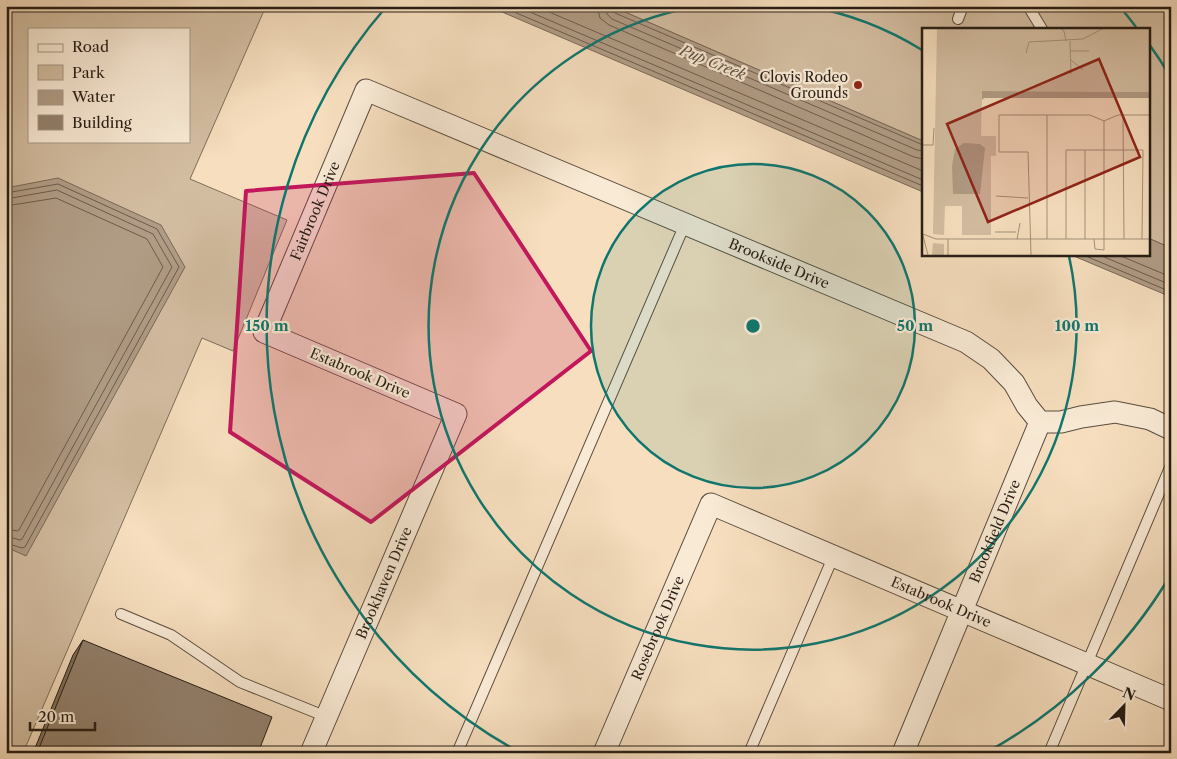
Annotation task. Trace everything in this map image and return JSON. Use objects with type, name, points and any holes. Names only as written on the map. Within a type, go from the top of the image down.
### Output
[{"type":"street","name":"Brookside Drive","points":[[366,90],[966,342],[991,359],[1014,383],[1027,406],[1040,422]]},
{"type":"street","name":"Fairbrook Drive","points":[[264,332],[366,90]]},
{"type":"street","name":"Estabrook Drive","points":[[264,332],[456,414]]},
{"type":"street","points":[[1040,422],[1061,422],[1115,412],[1150,419],[1171,429]]},
{"type":"street","name":"Brookhaven Drive","points":[[311,753],[456,414]]},
{"type":"street","name":"Brookfield Drive","points":[[903,753],[1040,422]]},
{"type":"street","name":"Estabrook Drive","points":[[711,504],[1171,700]]},
{"type":"street","name":"Rosebrook Drive","points":[[604,753],[711,504]]},
{"type":"lane","points":[[958,19],[963,6]]},
{"type":"lane","points":[[1028,6],[1041,28]]},
{"type":"lane","points":[[457,753],[684,224]]},
{"type":"lane","points":[[1050,753],[1171,465]]},
{"type":"lane","points":[[749,753],[834,555]]},
{"type":"lane","points":[[121,614],[172,635],[240,682],[327,717]]},
{"type":"highlighted area","points":[[474,173],[591,351],[371,522],[230,432],[246,191]]},
{"type":"green space","points":[[6,6],[266,6],[190,179],[287,220],[233,351],[202,338],[23,753],[6,753]]},
{"type":"green space","name":"Clovis Rodeo Grounds","points":[[611,6],[1171,6],[1171,248],[1150,239],[1150,28],[922,28],[922,141]]},
{"type":"water","name":"Pup Creek","points":[[488,6],[611,6],[922,141],[922,192]]},
{"type":"water","points":[[58,178],[161,225],[185,267],[26,556],[6,547],[6,188]]},
{"type":"water","points":[[1150,239],[1171,248],[1171,297],[1071,255],[1150,255]]},
{"type":"building","points":[[83,640],[272,717],[258,753],[37,753]]},
{"type":"place","name":"Clovis Rodeo Grounds","points":[[858,85]]}]
